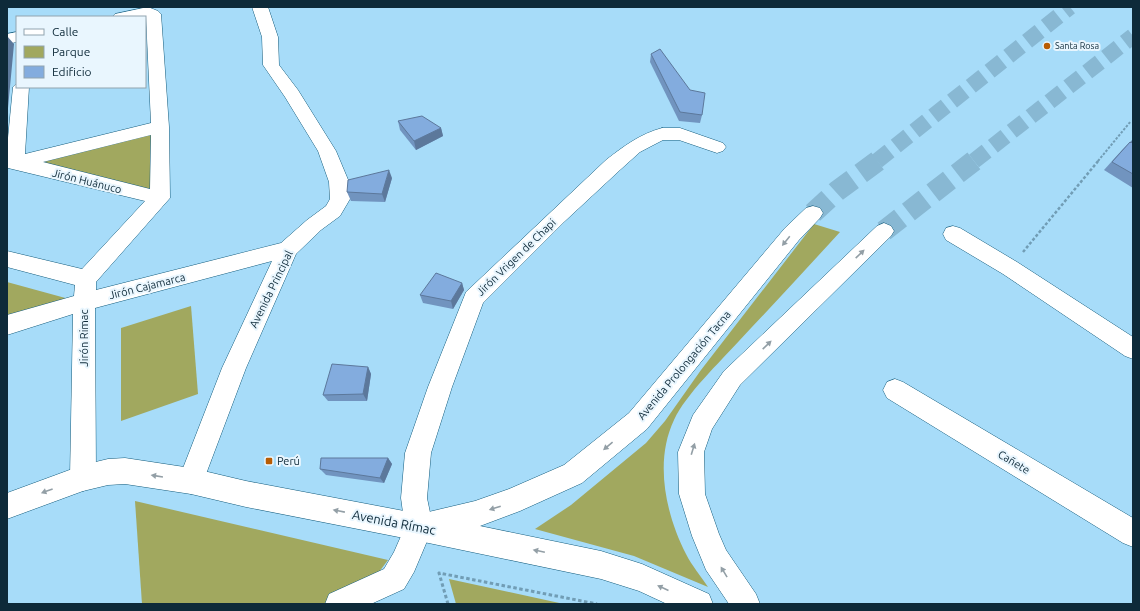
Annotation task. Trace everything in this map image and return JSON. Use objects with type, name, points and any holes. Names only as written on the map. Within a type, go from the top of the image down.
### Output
[{"type":"street","name":"Avenida Principal","points":[[191,481],[234,368],[288,249],[314,225],[333,211],[340,200],[339,182],[327,151],[292,94],[279,78],[272,66],[270,37],[260,7]]},
{"type":"street","points":[[7,259],[86,279],[160,198],[160,127],[153,14],[148,12],[126,16]]},
{"type":"street","points":[[11,162],[21,88]]},
{"type":"street","name":"Jirón Huánuco","points":[[11,162],[160,127]]},
{"type":"street","name":"Jirón Vrigen de Chapi","points":[[419,527],[414,498],[418,453],[440,387],[474,298],[613,165],[634,148],[653,137],[662,134],[680,134],[717,148]]},
{"type":"street","name":"Jirón Huánuco","points":[[11,162],[160,198]]},
{"type":"street","name":"Avenida Prolongación Tacna","points":[[419,527],[475,514],[511,502],[573,474],[638,421],[792,234],[813,213]]},
{"type":"street","points":[[746,604],[716,560],[706,536],[692,494],[691,452],[702,423],[732,378],[884,231]]},
{"type":"street","points":[[953,234],[1010,268],[1133,349]]},
{"type":"street","name":"Jirón Cajamarca","points":[[7,325],[84,302],[288,249]]},
{"type":"street","name":"Jirón Rimac","points":[[83,478],[84,302],[86,279]]},
{"type":"street","name":"Cañete","points":[[895,390],[1133,533]]},
{"type":"street","name":"Avenida Rímac","points":[[7,506],[83,478],[108,472],[125,471],[191,481],[246,494],[419,527],[601,565],[642,578],[698,604]]},
{"type":"street","points":[[340,604],[394,579],[404,562],[419,527]]},
{"type":"path","points":[[1010,268],[1130,121]]},
{"type":"path","points":[[448,604],[439,573],[597,604]]},
{"type":"green space","points":[[151,134],[156,193],[32,163]]},
{"type":"green space","points":[[814,224],[840,232],[695,389],[679,410],[668,436],[664,471],[668,506],[679,539],[686,554],[708,587],[634,556],[535,529],[571,505],[646,443],[665,421],[701,370]]},
{"type":"green space","points":[[7,282],[69,299],[7,318]]},
{"type":"green space","points":[[191,306],[198,394],[121,421],[121,328]]},
{"type":"green space","points":[[135,501],[388,560],[370,584],[323,604],[142,604]]},
{"type":"green space","points":[[449,579],[564,604],[456,604]]},
{"type":"building","points":[[660,49],[690,90],[705,93],[702,115],[680,112],[651,54]]},
{"type":"building","points":[[422,116],[441,128],[414,141],[398,121]]},
{"type":"building","points":[[1133,140],[1133,174],[1112,162]]},
{"type":"building","points":[[389,170],[382,194],[347,192],[348,180]]},
{"type":"building","points":[[436,273],[462,283],[451,301],[420,295]]},
{"type":"building","points":[[332,364],[368,367],[363,394],[323,395]]},
{"type":"building","points":[[321,458],[388,458],[380,478],[320,469]]},
{"type":"tunnel","points":[[877,161],[1070,7]]},
{"type":"tunnel","points":[[974,161],[1133,36]]},
{"type":"tunnel","points":[[813,213],[837,191],[879,160]]},
{"type":"tunnel","points":[[884,231],[975,160]]},
{"type":"place","name":"Santa Rosa","points":[[1047,46]]},
{"type":"place","name":"Perú","points":[[269,461]]}]
